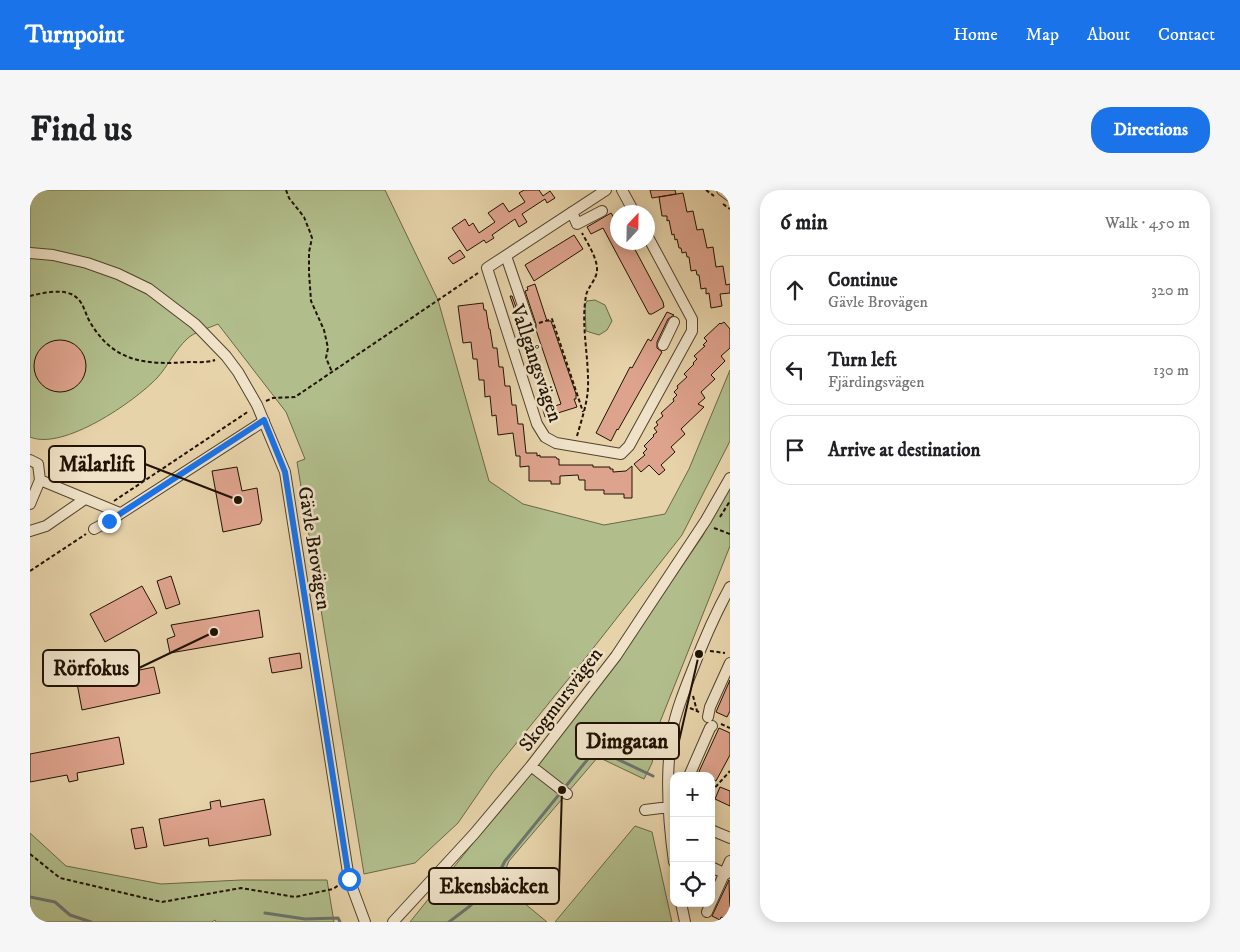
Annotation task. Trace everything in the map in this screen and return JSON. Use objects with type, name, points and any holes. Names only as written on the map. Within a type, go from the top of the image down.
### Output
[{"type":"street","name":"Vallgångsvägen","points":[[606,190],[487,268],[537,424],[545,438],[556,443],[574,447],[621,454],[629,446],[692,331],[692,319],[655,250]]},
{"type":"street","points":[[622,190],[630,205]]},
{"type":"street","points":[[722,190],[730,196]]},
{"type":"street","points":[[572,212],[578,224],[602,211]]},
{"type":"street","name":"Gävle Brovägen","points":[[30,253],[53,255],[87,263],[118,274],[149,289],[195,324],[226,356],[238,372],[257,405],[285,472],[349,879],[365,922]]},
{"type":"street","points":[[506,256],[530,326]]},
{"type":"street","points":[[663,345],[674,322]]},
{"type":"street","points":[[668,334],[685,344]]},
{"type":"street","points":[[94,529],[264,420]]},
{"type":"street","points":[[30,460],[38,464],[40,480],[30,504]]},
{"type":"street","name":"Skogmursvägen","points":[[393,922],[474,834],[532,766],[616,656],[706,520],[730,478]]},
{"type":"street","points":[[40,480],[120,513]]},
{"type":"street","points":[[30,531],[46,526],[85,499]]},
{"type":"street","points":[[670,818],[668,779],[673,730],[679,703],[716,612],[730,587]]},
{"type":"street","points":[[691,772],[710,728],[710,707],[730,664]]},
{"type":"street","points":[[532,766],[567,794]]},
{"type":"street","points":[[645,810],[669,807]]},
{"type":"street","points":[[715,834],[730,838]]},
{"type":"street","points":[[708,912],[730,862]]},
{"type":"street","points":[[715,869],[726,874]]},
{"type":"street","points":[[682,907],[686,922]]},
{"type":"path","points":[[286,190],[289,198],[304,217],[312,238],[309,245],[311,301],[324,330],[328,348],[326,358],[332,372]]},
{"type":"path","points":[[574,447],[587,400],[586,294],[597,270],[592,252],[578,224]]},
{"type":"path","points":[[30,296],[50,292],[70,294],[79,300],[86,310],[89,321],[112,348],[137,361],[155,364],[211,362],[226,356]]},
{"type":"path","points":[[530,326],[552,318],[584,413]]},
{"type":"path","points":[[714,528],[730,534]]},
{"type":"path","points":[[702,647],[710,651],[730,654]]},
{"type":"path","points":[[693,691],[697,711]]},
{"type":"path","points":[[715,788],[729,773]]},
{"type":"path","points":[[30,854],[60,878],[162,902],[241,888],[295,897],[332,889],[349,879]]},
{"type":"green space","points":[[30,190],[385,190],[438,300],[489,481],[523,504],[604,525],[665,514],[689,469],[730,370],[730,441],[682,535],[493,772],[458,823],[415,863],[364,874],[297,462],[305,459],[286,412],[218,324],[198,332],[187,339],[157,378],[132,399],[97,422],[61,437],[44,439],[30,437]]},
{"type":"green space","points":[[595,300],[605,305],[612,321],[607,330],[599,335],[586,331],[585,305],[587,301]]},
{"type":"green space","points":[[730,487],[730,546],[660,722],[652,763],[644,779],[598,757],[509,861],[500,883],[547,922],[410,922],[609,673],[702,537]]},
{"type":"green space","points":[[635,826],[652,832],[672,922],[555,922]]},
{"type":"green space","points":[[30,833],[66,866],[161,884],[241,880],[327,880],[334,922],[216,922],[215,920],[212,922],[30,922]]},
{"type":"building","points":[[524,190],[539,190],[543,196],[550,191],[555,198],[547,203],[545,199],[522,214],[527,222],[519,227],[515,219],[492,235],[494,238],[486,243],[484,240],[467,251],[452,228],[465,219],[469,226],[473,223],[479,233],[495,222],[488,213],[503,203],[509,212],[525,202],[519,193]]},
{"type":"building","points":[[650,190],[675,190],[676,194],[652,198]]},
{"type":"building","points":[[683,193],[687,212],[693,211],[697,230],[703,229],[707,248],[713,247],[716,267],[723,266],[726,285],[730,284],[730,293],[720,294],[722,306],[711,308],[709,293],[706,294],[706,288],[701,289],[699,275],[697,275],[696,270],[691,271],[689,257],[687,257],[686,252],[682,253],[677,239],[675,240],[674,234],[672,235],[667,216],[662,216],[659,197]]},
{"type":"building","points":[[610,214],[610,241],[603,228],[591,234],[587,227]]},
{"type":"building","points":[[574,235],[583,249],[534,281],[525,265]]},
{"type":"building","points":[[460,250],[465,257],[453,264],[448,258]]},
{"type":"building","points":[[615,250],[635,250],[663,302],[664,307],[649,314]]},
{"type":"building","points":[[535,284],[547,321],[551,321],[576,394],[576,399],[574,399],[577,407],[545,417],[543,410],[561,404],[525,291],[528,290],[527,287]]},
{"type":"building","points":[[510,296],[512,296],[522,324],[520,325]]},
{"type":"building","points":[[483,303],[493,348],[497,348],[499,367],[503,367],[505,386],[510,386],[512,405],[516,405],[518,424],[523,424],[526,453],[537,453],[537,456],[540,455],[540,457],[556,457],[559,459],[559,465],[610,467],[610,469],[613,469],[613,472],[626,471],[632,466],[632,498],[624,498],[624,494],[604,494],[604,490],[585,490],[585,480],[579,480],[578,475],[560,476],[560,484],[551,484],[551,481],[529,481],[529,466],[520,467],[520,456],[516,456],[513,433],[498,435],[496,415],[492,416],[490,396],[485,397],[484,380],[479,380],[477,359],[473,359],[471,342],[463,343],[458,306]]},
{"type":"building","points":[[667,312],[674,315],[668,319],[657,342],[657,348],[662,352],[611,441],[596,433],[630,367],[632,368],[648,339],[651,341]]},
{"type":"building","points":[[724,322],[730,329],[730,348],[721,356],[725,361],[711,375],[715,379],[701,392],[705,398],[698,404],[704,407],[681,429],[685,434],[671,447],[675,452],[661,465],[665,470],[659,475],[649,465],[641,472],[634,464],[645,455],[643,453],[647,449],[644,446],[657,432],[654,428],[658,425],[656,422],[663,416],[661,413],[674,401],[673,399],[677,395],[674,392],[678,388],[677,386],[687,377],[684,374],[697,359],[694,356],[705,346],[703,345],[707,341],[704,338],[720,323]]},
{"type":"building","points":[[55,340],[65,340],[79,347],[86,361],[86,371],[79,385],[65,392],[55,392],[45,388],[38,381],[34,371],[34,361],[38,351],[45,344]]},
{"type":"building","points":[[237,467],[242,491],[257,488],[262,520],[260,524],[223,532],[212,471]]},
{"type":"building","points":[[171,576],[180,604],[166,609],[157,581]]},
{"type":"building","points":[[142,586],[157,613],[105,642],[90,614]]},
{"type":"building","points":[[259,610],[263,637],[170,653],[167,639],[175,636],[171,625]]},
{"type":"building","points":[[300,653],[302,668],[272,673],[269,658]]},
{"type":"building","points":[[154,667],[160,693],[82,710],[77,683]]},
{"type":"building","points":[[730,680],[730,711],[727,717],[716,712]]},
{"type":"building","points":[[719,728],[730,733],[730,755],[716,781],[715,772],[699,772]]},
{"type":"building","points":[[119,737],[124,764],[77,773],[78,780],[69,782],[67,775],[30,782],[30,754]]},
{"type":"building","points":[[720,787],[730,791],[730,806],[715,799]]},
{"type":"building","points":[[264,799],[271,835],[209,846],[208,838],[164,846],[159,819],[211,809],[210,802],[220,800],[221,807]]},
{"type":"building","points":[[143,827],[147,847],[135,849],[131,829]]},
{"type":"building","points":[[729,880],[730,914],[727,919],[721,917],[720,920],[712,916]]},
{"type":"waterway","points":[[449,922],[492,886],[505,861],[596,749],[653,776]]},
{"type":"waterway","points":[[30,897],[55,902],[70,915],[91,922]]},
{"type":"waterway","points":[[265,913],[305,919],[338,918],[340,922]]},
{"type":"place","name":"Mälarlift","points":[[238,500]]},
{"type":"place","name":"Rörfokus","points":[[214,632]]},
{"type":"place","name":"Dimgatan","points":[[699,654]]},
{"type":"place","name":"Ekensbäcken","points":[[562,790]]},
{"type":"route","points":[[109,521],[264,420],[285,472],[349,879]]}]
